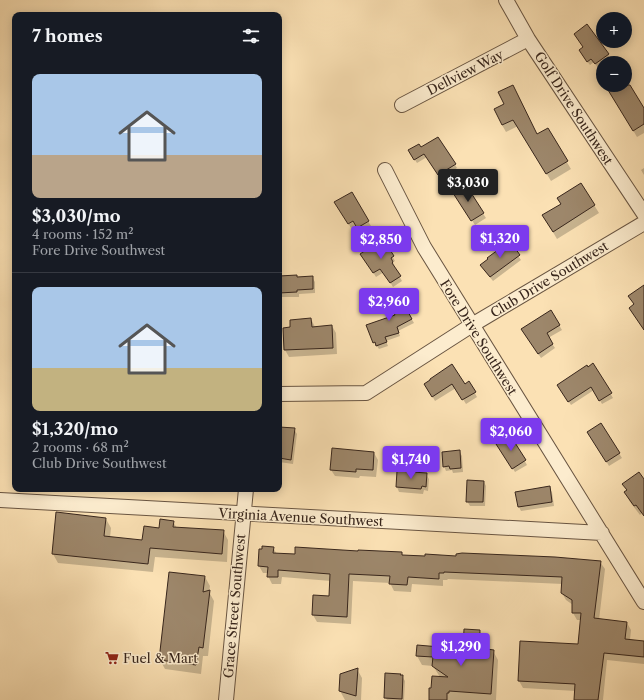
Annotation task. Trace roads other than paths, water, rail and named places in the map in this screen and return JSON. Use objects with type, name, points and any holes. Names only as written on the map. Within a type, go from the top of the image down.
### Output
[{"type":"street","name":"Golf Drive Southwest","points":[[506,0],[528,39],[644,214]]},
{"type":"street","name":"Dellview Way","points":[[402,104],[528,39]]},
{"type":"street","name":"Fore Drive Southwest","points":[[384,170],[424,247],[644,602]]},
{"type":"street","name":"Club Drive Southwest","points":[[282,394],[366,393],[472,326],[644,223]]},
{"type":"street","name":"Grace Street Southwest","points":[[226,700],[246,492]]},
{"type":"street","name":"Virginia Avenue Southwest","points":[[0,500],[602,533]]},
{"type":"place","name":"Fuel & Mart","points":[[112,658]]}]
